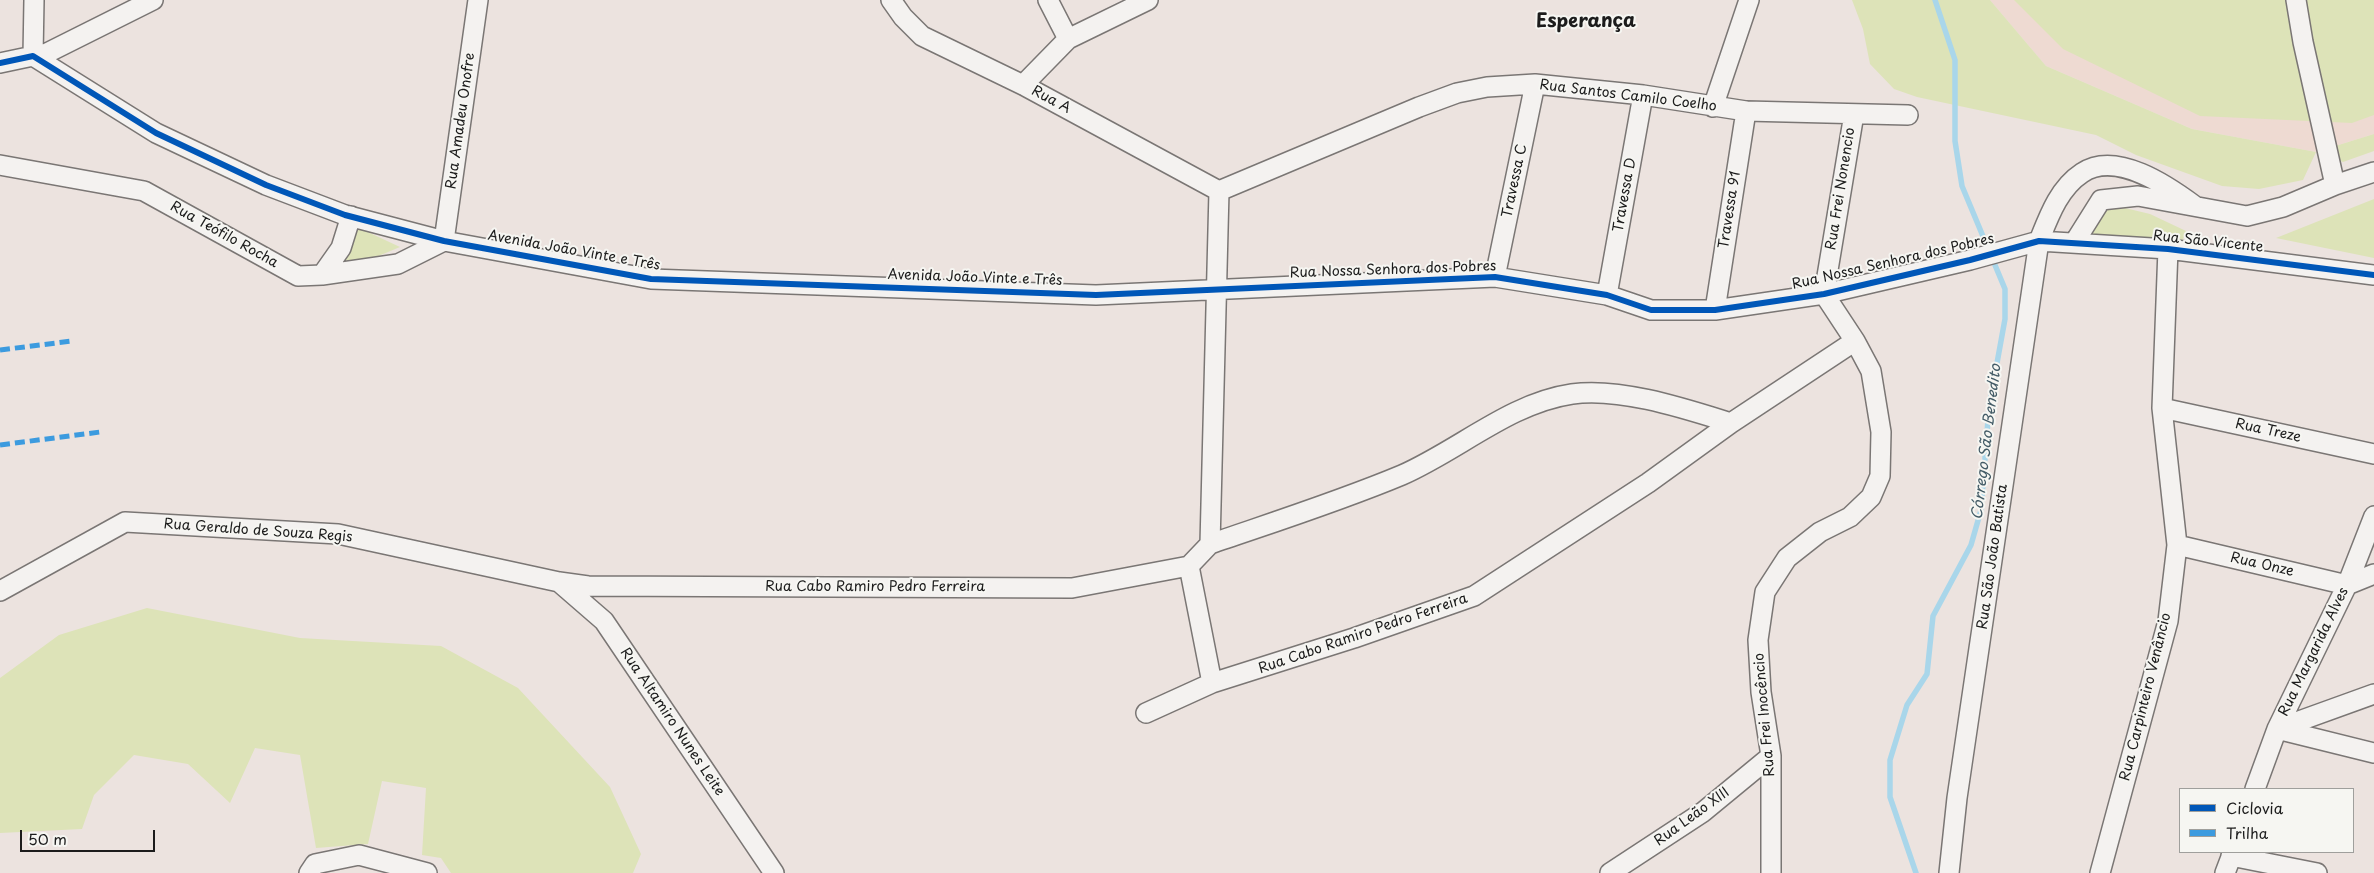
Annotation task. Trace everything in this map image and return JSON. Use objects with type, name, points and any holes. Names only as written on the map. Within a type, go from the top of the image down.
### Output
[{"type":"street","points":[[34,0],[35,57]]},
{"type":"street","points":[[0,63],[35,57],[153,0]]},
{"type":"street","name":"Rua Amadeu Onofre","points":[[444,241],[478,0]]},
{"type":"street","name":"Rua A","points":[[891,0],[903,17],[922,36],[1023,85],[1219,191]]},
{"type":"street","points":[[1048,0],[1068,39]]},
{"type":"street","points":[[1023,85],[1068,39],[1148,0]]},
{"type":"street","points":[[1713,107],[1749,0]]},
{"type":"street","points":[[2296,0],[2303,42],[2335,185]]},
{"type":"street","name":"Avenida João Vinte e Três","points":[[35,57],[156,133],[266,185],[352,216],[444,241],[651,279],[1096,295],[1217,289]]},
{"type":"street","name":"Rua Santos Camilo Coelho","points":[[1219,191],[1419,107],[1457,94],[1486,87],[1535,84],[1642,95],[1746,111],[1908,115]]},
{"type":"street","name":"Travessa C","points":[[1495,277],[1535,84]]},
{"type":"street","name":"Travessa D","points":[[1606,295],[1642,95]]},
{"type":"street","name":"Travessa 91","points":[[1714,310],[1746,111]]},
{"type":"street","name":"Rua Frei Nonencio","points":[[1824,294],[1854,114]]},
{"type":"street","name":"Rua Teófilo Rocha","points":[[0,165],[144,191],[298,276],[322,275],[398,264],[444,241]]},
{"type":"street","name":"Rua São João Batista","points":[[1950,873],[1959,789],[2039,241],[2052,210],[2066,188],[2082,173],[2096,166],[2120,167],[2166,184],[2195,206]]},
{"type":"street","points":[[2074,243],[2101,200],[2138,196],[2247,216],[2283,206],[2374,172]]},
{"type":"street","points":[[1210,544],[1219,191]]},
{"type":"street","points":[[322,275],[340,248],[352,216]]},
{"type":"street","name":"Rua Nossa Senhora dos Pobres","points":[[1217,289],[1495,277],[1606,295],[1651,310],[1714,310],[1824,294],[1970,260],[2004,249],[2039,241]]},
{"type":"street","name":"Rua São Vicente","points":[[2039,241],[2168,249],[2374,275]]},
{"type":"street","name":"Rua Carpinteiro Venâncio","points":[[2100,873],[2168,621],[2177,545],[2162,408],[2168,249]]},
{"type":"street","name":"Rua Frei Inocêncio","points":[[1772,873],[1771,756],[1761,692],[1758,640],[1765,592],[1787,558],[1820,532],[1850,517],[1871,497],[1880,476],[1881,432],[1871,371],[1855,341],[1824,294]]},
{"type":"street","name":"Rua Cabo Ramiro Pedro Ferreira","points":[[1146,713],[1212,683],[1354,638],[1474,596],[1648,483],[1731,423],[1855,341]]},
{"type":"street","points":[[1212,683],[1189,566],[1210,544],[1404,474],[1544,400],[1574,393],[1614,394],[1658,401],[1731,423]]},
{"type":"street","name":"Rua Treze","points":[[2162,408],[2374,454]]},
{"type":"street","name":"Rua Margarida Alves","points":[[2255,788],[2276,729],[2347,585],[2374,516]]},
{"type":"street","name":"Rua Geraldo de Souza Regis","points":[[0,591],[125,522],[338,534],[559,582]]},
{"type":"street","name":"Rua Onze","points":[[2177,545],[2347,585]]},
{"type":"street","name":"Rua Cabo Ramiro Pedro Ferreira","points":[[559,582],[588,586],[1072,588],[1189,566]]},
{"type":"street","points":[[2347,585],[2374,574]]},
{"type":"street","name":"Rua Altamiro Nunes Leite","points":[[559,582],[604,621],[774,873]]},
{"type":"street","points":[[2276,729],[2374,694]]},
{"type":"street","points":[[2276,729],[2374,753]]},
{"type":"street","name":"Rua Leão XIII","points":[[1610,873],[1703,812],[1771,756]]},
{"type":"street","points":[[309,873],[315,864],[359,855],[427,873]]},
{"type":"street","points":[[2230,860],[2316,873]]},
{"type":"shaded area","points":[[1990,0],[2374,0],[2374,134],[2316,152],[2192,129],[2046,66]]},
{"type":"green space","points":[[1852,0],[1990,0],[2046,66],[2192,129],[2316,152],[2303,180],[2259,189],[2222,186],[2136,155],[2096,135],[1917,97],[1894,89],[1870,64],[1863,29]]},
{"type":"green space","points":[[2014,0],[2374,0],[2374,115],[2352,123],[2200,116],[2063,49]]},
{"type":"green space","points":[[2374,134],[2374,151],[2343,162],[2316,152]]},
{"type":"green space","points":[[2374,199],[2374,258],[2276,238]]},
{"type":"green space","points":[[2125,208],[2150,214],[2186,231],[2182,242],[2089,236],[2106,210]]},
{"type":"green space","points":[[357,227],[400,247],[376,257],[339,266]]},
{"type":"green space","points":[[147,608],[300,638],[441,646],[518,688],[610,787],[641,854],[633,873],[451,873],[441,858],[422,855],[426,788],[382,781],[368,844],[316,848],[300,755],[255,748],[230,803],[188,764],[134,755],[94,795],[82,829],[0,833],[0,678],[59,635]]},
{"type":"waterway","name":"Córrego São Benedito","points":[[1916,873],[1890,797],[1890,760],[1907,705],[1927,674],[1933,616],[1971,545],[1981,510],[1989,407],[2005,319],[2005,289],[1962,186],[1955,141],[1955,60],[1935,0]]},
{"type":"marked path","points":[[0,350],[72,341]]},
{"type":"marked path","points":[[0,445],[100,432]]},
{"type":"cycle path","points":[[0,63],[33,56],[156,133],[266,185],[345,215],[444,241],[651,279],[1096,295],[1495,277],[1607,295],[1651,310],[1715,310],[1824,294],[1970,260],[2039,241],[2168,249],[2374,275]]},
{"type":"district","name":"Esperança","points":[[1586,22]]}]
